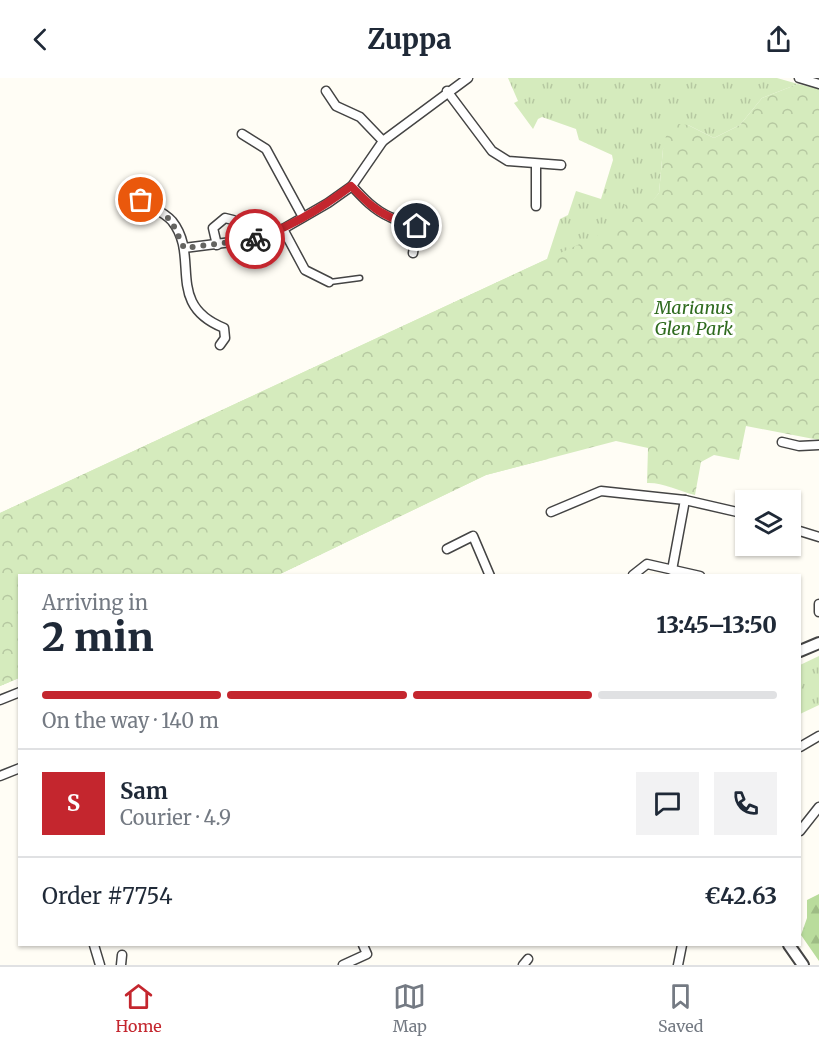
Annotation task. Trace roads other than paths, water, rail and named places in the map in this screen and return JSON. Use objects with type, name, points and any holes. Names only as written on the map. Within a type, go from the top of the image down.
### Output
[{"type":"street","points":[[184,248],[255,239],[283,229],[351,186],[383,141],[447,91],[468,78]]},
{"type":"street","points":[[799,78],[819,84]]},
{"type":"street","points":[[326,91],[336,106],[360,117],[383,141]]},
{"type":"street","points":[[447,91],[492,151],[508,161],[536,165],[561,165]]},
{"type":"street","points":[[243,134],[266,149],[303,217]]},
{"type":"street","points":[[536,165],[536,206]]},
{"type":"street","points":[[351,186],[372,208],[393,219],[406,219],[417,226],[413,253]]},
{"type":"street","points":[[141,200],[171,220],[184,248],[185,279],[189,294],[200,313],[224,328],[225,338],[220,345]]},
{"type":"street","points":[[217,245],[213,228],[225,218],[233,220],[255,239]]},
{"type":"street","points":[[283,229],[305,270],[329,282]]},
{"type":"street","points":[[782,442],[799,446],[819,446]]},
{"type":"street","points":[[551,512],[601,491],[685,500],[735,511]]},
{"type":"street","points":[[672,570],[685,500]]},
{"type":"street","points":[[801,531],[819,537]]},
{"type":"street","points":[[447,549],[473,536],[489,574]]},
{"type":"street","points":[[633,574],[647,564],[691,574]]},
{"type":"street","points":[[819,604],[819,612]]},
{"type":"street","points":[[801,651],[819,643]]},
{"type":"street","points":[[0,700],[18,693]]},
{"type":"street","points":[[801,746],[819,736]]},
{"type":"street","points":[[0,776],[18,769]]},
{"type":"street","points":[[801,830],[819,807]]},
{"type":"street","points":[[94,946],[100,965]]},
{"type":"street","points":[[344,965],[367,954],[363,946]]},
{"type":"street","points":[[678,965],[682,946]]},
{"type":"street","points":[[790,946],[803,965]]},
{"type":"street","points":[[121,965],[122,955]]},
{"type":"lane","points":[[329,282],[360,278]]},
{"type":"park label","name":"Marianus Glen Park","points":[[694,317]]}]
